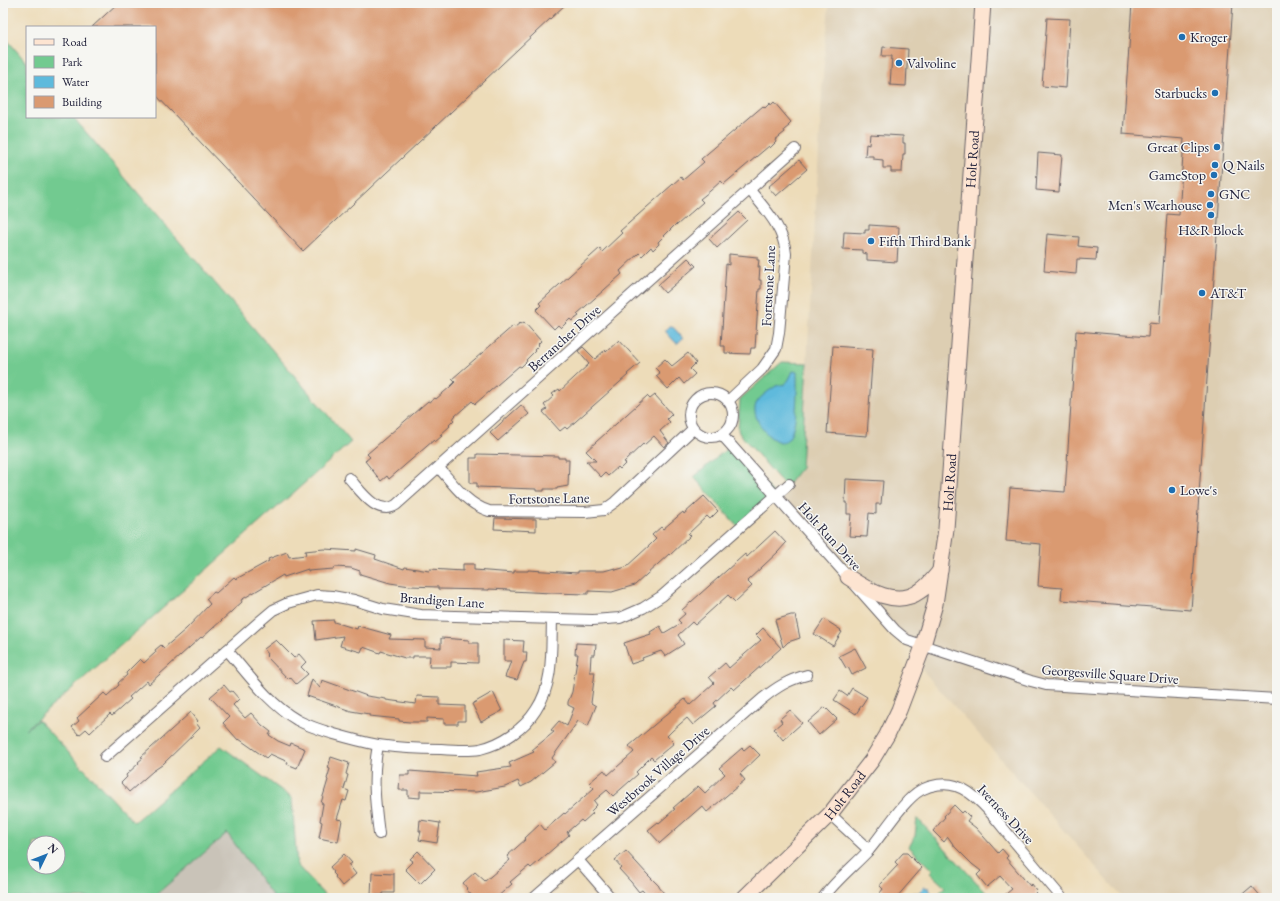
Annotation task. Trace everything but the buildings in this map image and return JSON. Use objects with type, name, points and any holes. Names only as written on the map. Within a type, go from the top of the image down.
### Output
[{"type":"main road","name":"Holt Road","points":[[744,898],[830,814],[872,760],[887,736],[899,710],[923,646],[935,604],[946,529],[983,3]]},
{"type":"main road","points":[[848,577],[878,594],[890,598],[901,598],[912,596],[920,591],[930,583],[940,570]]},
{"type":"street","name":"Berrancher Drive","points":[[348,478],[376,506],[386,509],[396,506],[795,149]]},
{"type":"street","name":"Fortstone Lane","points":[[728,401],[762,369],[776,349],[779,333],[786,254],[785,243],[782,233],[749,189]]},
{"type":"street","points":[[713,393],[721,395],[728,401],[733,410],[733,420],[730,429],[722,435],[714,438],[707,438],[699,435],[693,429],[689,422],[688,413],[691,405],[697,398],[704,394],[713,393]]},
{"type":"street","name":"Fortstone Lane","points":[[439,468],[472,503],[489,511],[584,512],[604,510],[615,502],[693,429]]},
{"type":"street","name":"Holt Run Drive","points":[[722,435],[895,630],[907,640],[923,646]]},
{"type":"street","name":"Brandigen Lane","points":[[105,757],[273,610],[288,602],[317,595],[354,600],[383,609],[421,615],[593,620],[620,618],[642,608],[662,596],[789,484]]},
{"type":"street","points":[[227,650],[270,699],[298,720],[316,728],[378,745],[461,750],[481,749],[504,740],[518,730],[530,719],[537,709],[545,694],[549,679],[552,619]]},
{"type":"street","name":"Georgesville Square Drive","points":[[923,646],[1032,681],[1046,684],[1277,699]]},
{"type":"street","name":"Westbrook Village Drive","points":[[534,898],[775,688],[791,680],[807,675]]},
{"type":"street","points":[[378,745],[374,763],[374,792],[379,834]]},
{"type":"street","name":"Iverness Drive","points":[[823,898],[835,883],[869,850],[909,800],[920,790],[934,785],[944,784],[956,786],[972,794],[986,808],[1062,898]]},
{"type":"street","points":[[830,814],[869,850]]},
{"type":"street","points":[[578,860],[611,898]]},
{"type":"shaded area","points":[[829,3],[1277,3],[1277,898],[1123,898],[917,664],[921,652],[907,640],[776,496],[801,468],[823,77]]},
{"type":"shaded area","points":[[227,833],[274,898],[152,898]]},
{"type":"green space","points":[[3,35],[26,62],[26,118],[74,118],[351,442],[25,730],[38,720],[134,822],[221,746],[292,798],[297,865],[327,898],[274,898],[227,833],[152,898],[3,898]]},
{"type":"green space","points":[[782,362],[807,363],[801,468],[786,487],[739,433],[738,429],[740,399]]},
{"type":"green space","points":[[731,445],[776,496],[739,528],[694,477]]},
{"type":"green space","points":[[917,818],[991,898],[935,898],[945,887],[930,873],[933,870],[909,847],[915,836]]},
{"type":"water","points":[[670,326],[672,326],[682,337],[678,343],[676,343],[666,332]]},
{"type":"water","points":[[793,371],[797,372],[794,426],[788,439],[783,442],[777,441],[765,432],[756,418],[756,404],[762,396],[770,390],[776,386],[785,384]]},
{"type":"water","points":[[924,887],[929,888],[931,893],[926,898],[909,898],[913,893],[918,893]]},
{"type":"place","name":"Kroger","points":[[1182,37]]},
{"type":"place","name":"Valvoline","points":[[899,63]]},
{"type":"place","name":"Starbucks","points":[[1215,93]]},
{"type":"place","name":"Great Clips","points":[[1217,147]]},
{"type":"place","name":"Q Nails","points":[[1215,165]]},
{"type":"place","name":"GameStop","points":[[1214,175]]},
{"type":"place","name":"GNC","points":[[1211,194]]},
{"type":"place","name":"Men's Wearhouse","points":[[1210,205]]},
{"type":"place","name":"H&R Block","points":[[1211,215]]},
{"type":"place","name":"Fifth Third Bank","points":[[871,241]]},
{"type":"place","name":"AT&T","points":[[1202,293]]},
{"type":"place","name":"Lowe's","points":[[1172,490]]}]
